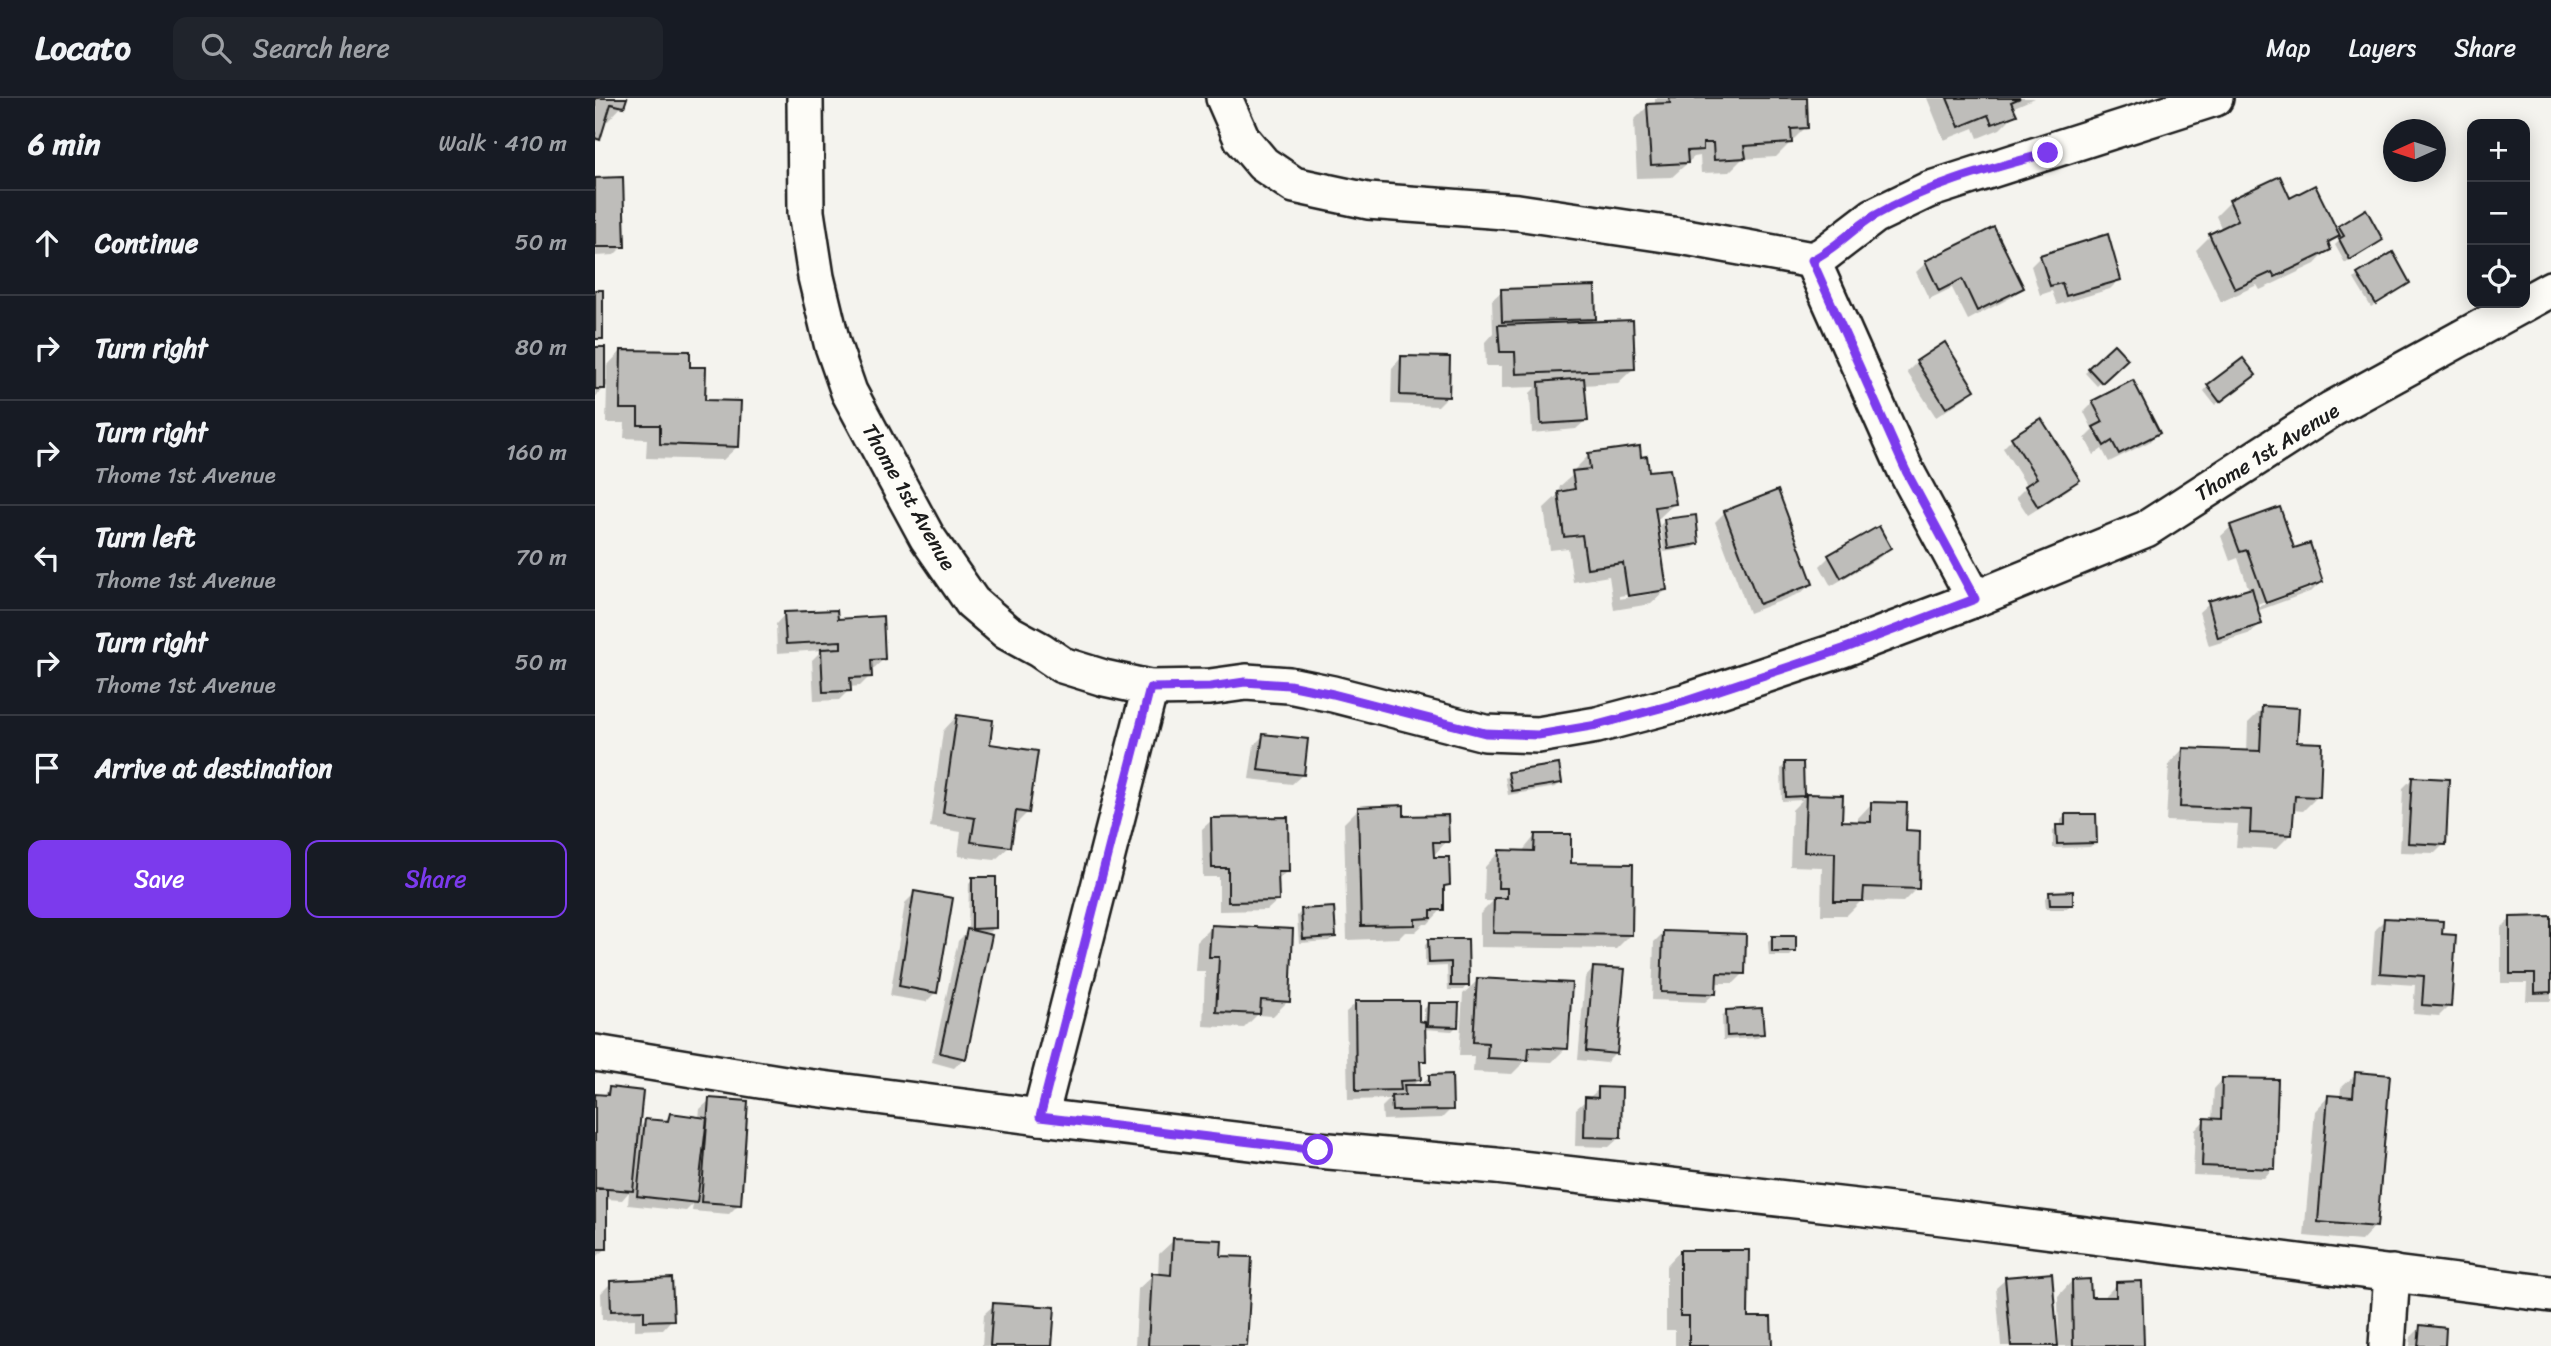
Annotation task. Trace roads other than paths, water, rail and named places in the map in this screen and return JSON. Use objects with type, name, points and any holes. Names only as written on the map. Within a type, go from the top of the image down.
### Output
[{"type":"street","name":"Thome 1st Avenue","points":[[805,98],[806,212],[816,277],[832,343],[849,392],[927,537],[972,602],[1007,632],[1062,665],[1104,678],[1150,688],[1210,687],[1245,682],[1289,685],[1485,733],[1538,735],[1597,725],[1683,702],[1843,649],[1975,599],[2146,529],[2332,410],[2551,289]]},
{"type":"street","points":[[1224,98],[1242,139],[1263,164],[1294,185],[1369,201],[1518,212],[1686,237],[1812,260],[1823,255],[1874,216],[1928,190],[2215,98]]},
{"type":"street","points":[[1812,260],[1906,471],[1975,599]]},
{"type":"street","points":[[1040,1117],[1150,688]]},
{"type":"street","points":[[595,1053],[791,1085],[1040,1117],[1318,1150],[1496,1166],[1935,1216],[2551,1294]]},
{"type":"street","points":[[2387,1346],[2392,1273]]}]
